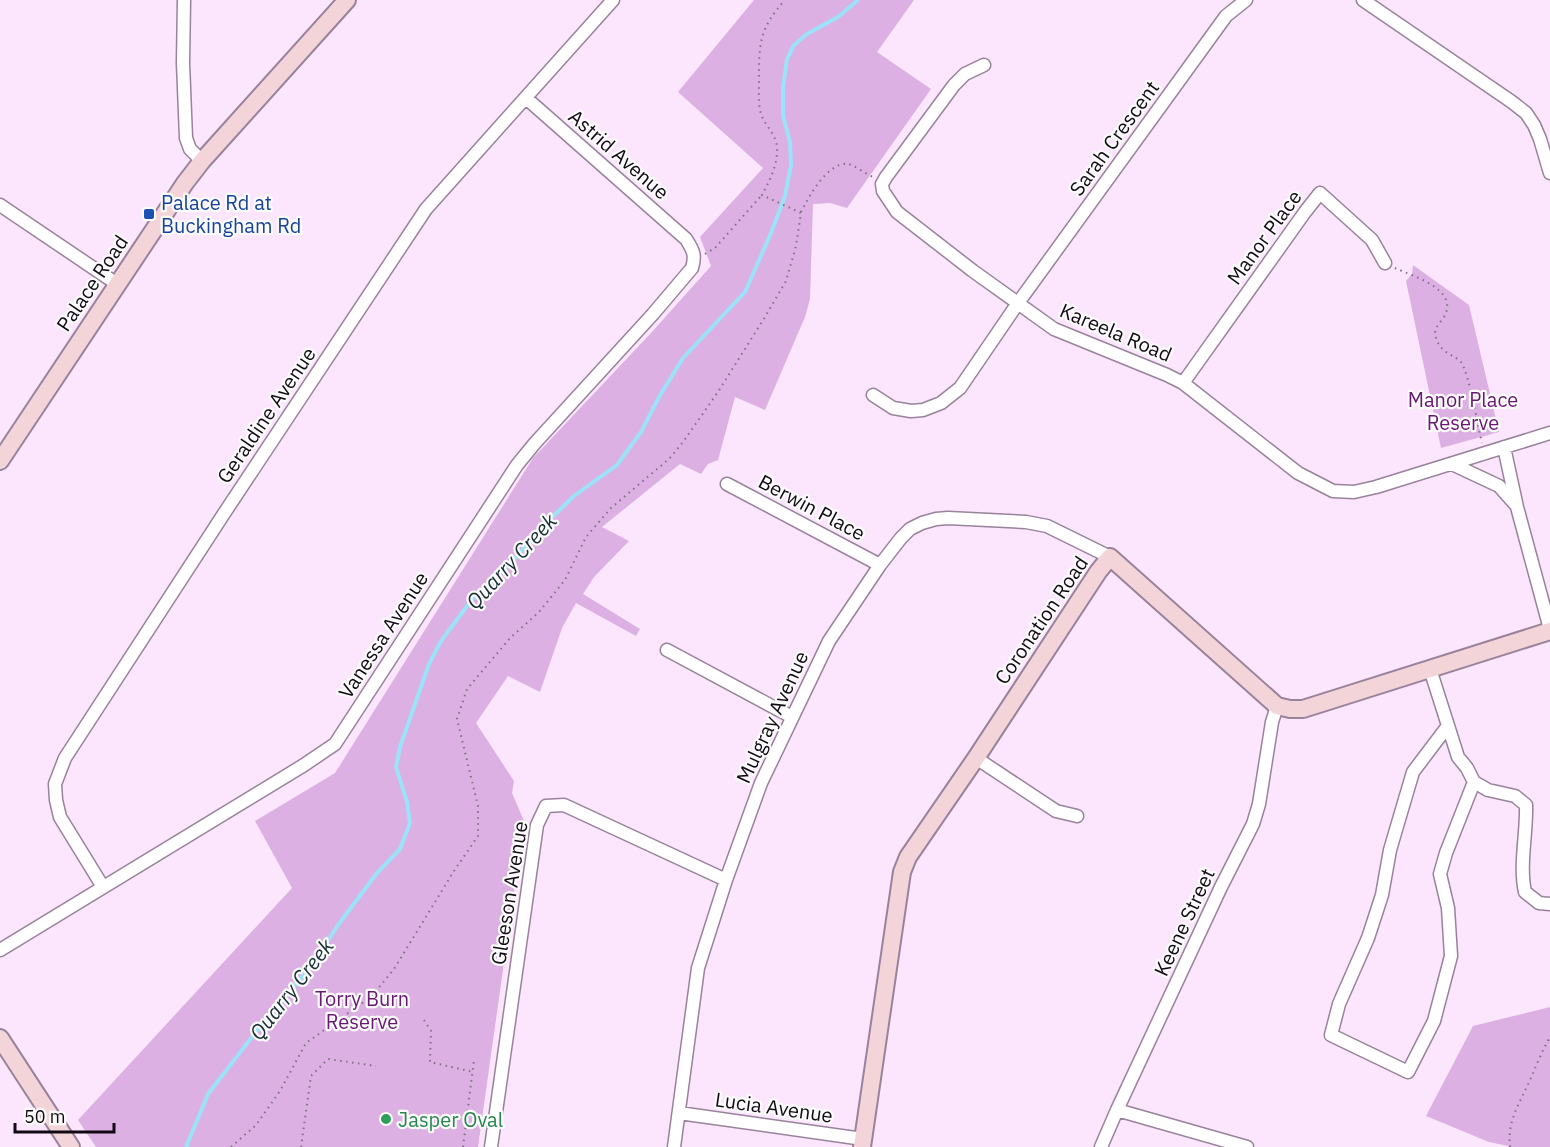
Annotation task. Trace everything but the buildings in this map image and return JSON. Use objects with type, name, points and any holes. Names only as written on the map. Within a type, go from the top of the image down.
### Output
[{"type":"street","points":[[184,0],[183,63],[186,138],[190,149],[202,161]]},
{"type":"street","name":"Palace Road","points":[[0,461],[185,183],[202,161],[347,0]]},
{"type":"street","name":"Geraldine Avenue","points":[[103,886],[60,817],[55,784],[65,758],[426,209],[613,0]]},
{"type":"street","points":[[1364,0],[1526,113],[1540,139],[1550,173]]},
{"type":"street","name":"Sarah Crescent","points":[[873,395],[893,408],[911,411],[923,410],[942,403],[960,388],[1018,303],[1226,16],[1243,1]]},
{"type":"street","points":[[882,184],[954,85],[965,74],[984,65]]},
{"type":"street","name":"Astrid Avenue","points":[[526,98],[687,239],[693,249],[695,259]]},
{"type":"street","name":"Kareela Road","points":[[882,184],[883,191],[897,212],[1054,329],[1183,383],[1298,473],[1334,491],[1354,492],[1376,487],[1504,447]]},
{"type":"street","name":"Manor Place","points":[[1183,383],[1320,193],[1372,240],[1384,263]]},
{"type":"street","points":[[0,204],[117,284]]},
{"type":"street","name":"Vanessa Avenue","points":[[0,950],[335,744],[517,465],[535,442],[653,314],[692,268],[695,259]]},
{"type":"street","points":[[1277,706],[1303,710],[1550,630],[1517,507],[1504,447],[1550,433]]},
{"type":"street","points":[[1452,464],[1499,486],[1517,507]]},
{"type":"street","name":"Berwin Place","points":[[727,484],[880,565]]},
{"type":"street","name":"Mulgray Avenue","points":[[674,1147],[698,968],[726,880],[761,783],[829,641],[880,565],[910,529],[929,521],[948,518],[1026,522],[1047,526],[1110,556]]},
{"type":"street","name":"Coronation Road","points":[[862,1143],[902,872],[913,850],[1110,556],[1277,706]]},
{"type":"street","points":[[667,650],[792,717]]},
{"type":"street","points":[[1430,669],[1458,757],[1474,782],[1488,790],[1515,796],[1526,805],[1522,879],[1525,892],[1539,903],[1550,904]]},
{"type":"street","name":"Keene Street","points":[[1101,1147],[1216,898],[1253,824],[1259,804],[1272,722],[1277,706]]},
{"type":"street","points":[[1448,727],[1413,772],[1390,850],[1383,895],[1368,938],[1339,1004],[1330,1035],[1408,1072],[1434,1021],[1451,956],[1448,908],[1440,874],[1474,782]]},
{"type":"street","points":[[976,758],[1056,810],[1077,816]]},
{"type":"street","name":"Gleeson Avenue","points":[[491,1147],[537,825],[546,806],[564,805],[726,880]]},
{"type":"street","points":[[0,1038],[71,1147]]},
{"type":"street","points":[[1117,1110],[1247,1147]]},
{"type":"street","name":"Lucia Avenue","points":[[679,1113],[862,1143]]},
{"type":"path","points":[[695,259],[715,248],[762,195],[773,174],[777,149],[776,137],[768,128],[759,101],[759,53],[761,38],[766,27],[785,0]]},
{"type":"path","points":[[231,1147],[256,1125],[279,1091],[306,1043],[372,996],[394,969],[478,836],[478,806],[457,719],[467,689],[511,637],[539,612],[566,579],[586,537],[611,508],[669,459],[683,442],[724,382],[786,281],[796,246],[801,213],[823,178],[837,165],[848,164],[882,184]]},
{"type":"path","points":[[762,195],[801,213]]},
{"type":"path","points":[[1384,263],[1404,273],[1419,277],[1436,288],[1446,299],[1447,309],[1437,324],[1435,332],[1437,341],[1443,351],[1461,363],[1467,375],[1485,454]]},
{"type":"path","points":[[424,1020],[431,1031],[430,1062],[473,1072]]},
{"type":"path","points":[[1510,1147],[1509,1135],[1512,1120],[1536,1063],[1550,1037]]},
{"type":"path","points":[[301,1147],[311,1076],[328,1059],[376,1066]]},
{"type":"path","points":[[463,1147],[474,1060]]},
{"type":"green space","name":"Torry Burn Reserve","points":[[754,0],[914,0],[877,52],[931,89],[847,208],[830,203],[813,204],[810,299],[805,317],[765,410],[735,397],[718,460],[708,464],[701,474],[680,464],[602,527],[629,541],[594,577],[583,594],[640,629],[636,636],[576,603],[562,628],[540,692],[508,676],[476,723],[514,781],[512,793],[524,821],[478,1147],[96,1147],[78,1120],[292,888],[255,821],[335,773],[533,458],[711,266],[700,237],[763,168],[678,92]]},
{"type":"green space","name":"Manor Place Reserve","points":[[1413,265],[1469,305],[1499,432],[1441,448],[1406,281],[1412,274]]},
{"type":"green space","points":[[1550,1007],[1550,1147],[1513,1147],[1489,1142],[1426,1116],[1473,1026]]},
{"type":"waterway","name":"Quarry Creek","points":[[186,1147],[208,1094],[262,1024],[312,965],[338,925],[377,873],[400,849],[410,823],[407,802],[396,767],[400,747],[429,664],[441,641],[470,602],[515,558],[543,526],[574,496],[617,465],[641,432],[683,358],[745,292],[785,196],[791,165],[790,142],[783,116],[783,88],[787,59],[794,45],[807,34],[838,17],[858,0]]},
{"type":"place","name":"Palace Rd at Buckingham Rd","points":[[149,214]]},
{"type":"place","name":"Jasper Oval","points":[[386,1119]]}]
